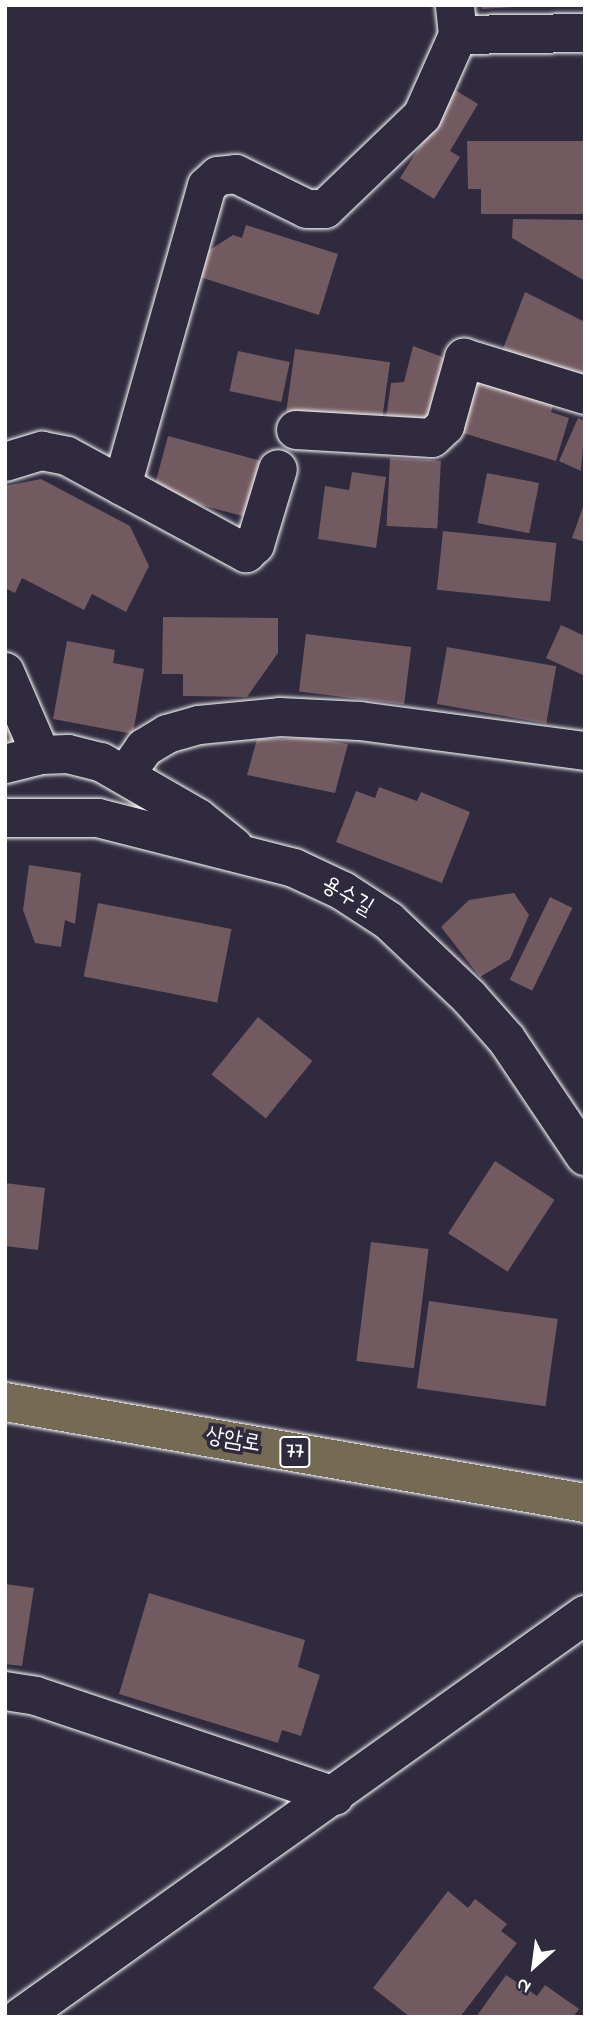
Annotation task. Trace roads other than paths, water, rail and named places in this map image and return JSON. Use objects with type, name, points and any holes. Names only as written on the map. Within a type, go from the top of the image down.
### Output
[{"type":"main road","name":"상암로","points":[[5,1402],[585,1503]]},
{"type":"street","points":[[122,486],[208,187],[218,176],[236,174],[299,206],[325,209],[415,127],[431,101],[457,20],[585,33]]},
{"type":"street","points":[[296,430],[432,438],[444,426],[464,358],[585,394]]},
{"type":"street","points":[[5,462],[42,451],[55,452],[247,553],[256,545],[278,470]]},
{"type":"street","points":[[5,672],[23,759],[68,754],[126,774],[198,817],[243,855]]},
{"type":"street","points":[[126,774],[144,748],[167,734],[200,725],[281,717],[360,721],[585,751]]},
{"type":"street","name":"용수길","points":[[5,818],[98,818],[294,868],[343,891],[424,951],[507,1040],[584,1155]]},
{"type":"street","points":[[21,2017],[335,1796],[585,1615]]},
{"type":"street","points":[[5,1691],[36,1696],[335,1796]]}]
